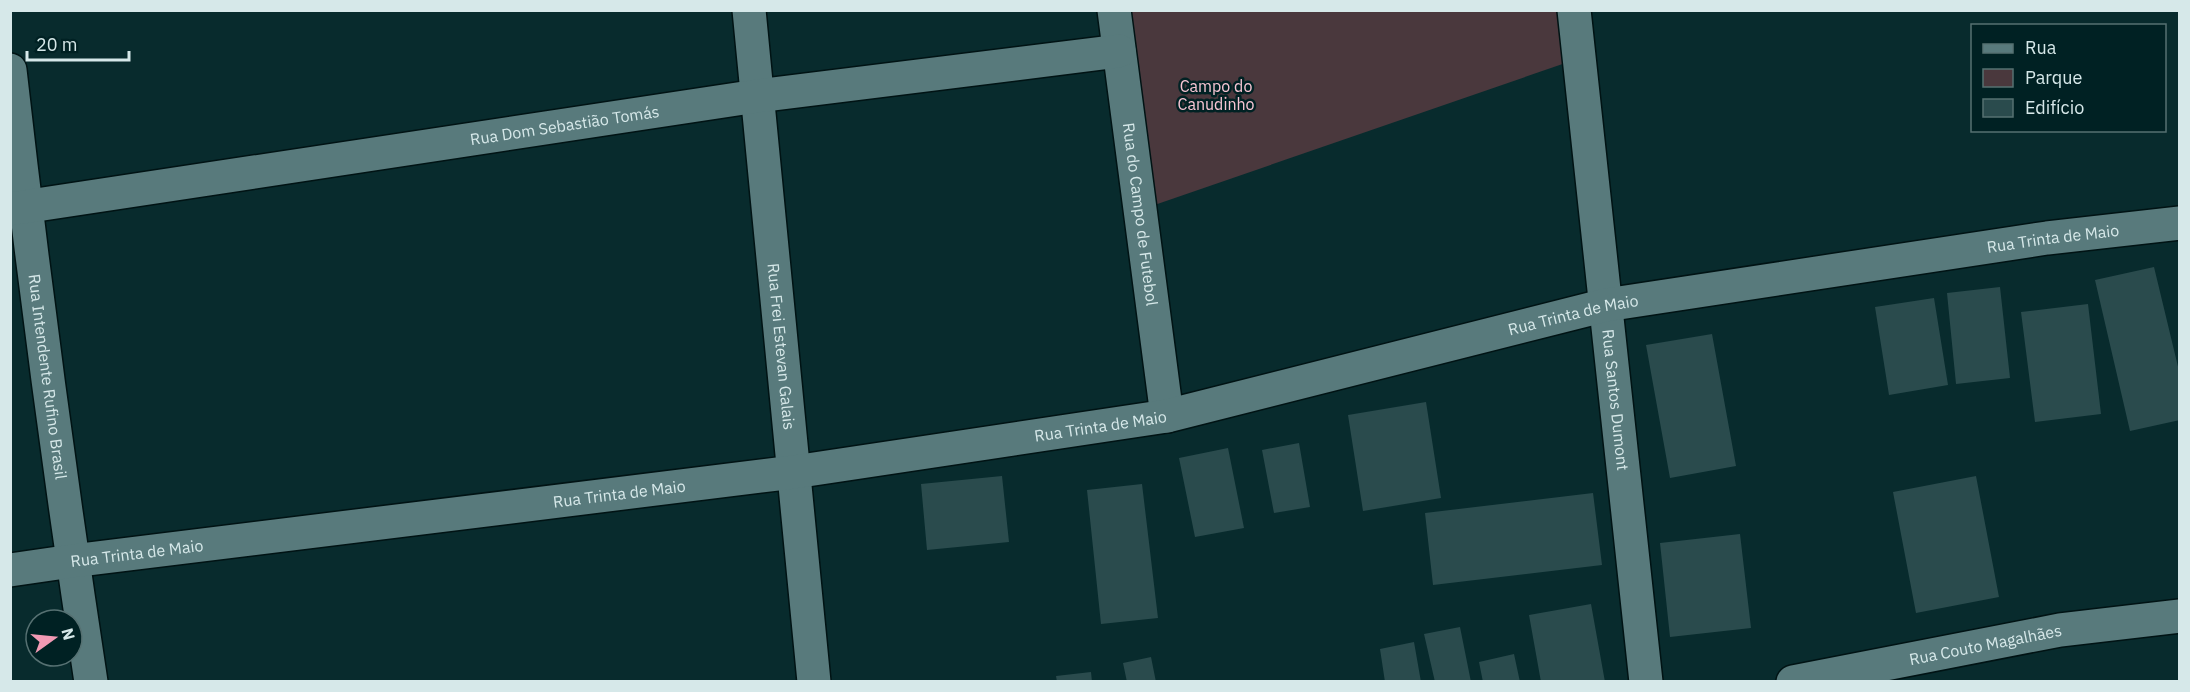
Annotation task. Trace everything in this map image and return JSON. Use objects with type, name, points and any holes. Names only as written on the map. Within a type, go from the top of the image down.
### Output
[{"type":"street","name":"Rua Frei Estevan Galais","points":[[749,10],[814,681]]},
{"type":"street","name":"Rua do Campo de Futebol","points":[[1114,10],[1167,416]]},
{"type":"street","name":"Rua Santos Dumont","points":[[1574,10],[1646,681]]},
{"type":"street","name":"Rua Dom Sebastião Tomás","points":[[18,208],[757,96],[1119,51]]},
{"type":"street","name":"Rua Intendente Rufino Brasil","points":[[10,70],[18,208],[91,681]]},
{"type":"street","name":"Rua Trinta de Maio","points":[[10,570],[794,472],[1167,416],[1606,304],[2047,238],[2180,222]]},
{"type":"street","name":"Rua Couto Magalhães","points":[[1793,681],[2060,630],[2180,616]]},
{"type":"green space","name":"Campo do Canudinho","points":[[1122,11],[1573,11],[1580,58],[1140,210]]},
{"type":"building","points":[[2154,267],[2180,375],[2180,420],[2130,431],[2095,280]]},
{"type":"building","points":[[2000,287],[2010,378],[1956,384],[1947,293]]},
{"type":"building","points":[[1934,298],[1948,385],[1889,395],[1875,307]]},
{"type":"building","points":[[2088,304],[2101,414],[2035,422],[2021,312]]},
{"type":"building","points":[[1712,334],[1736,466],[1670,478],[1646,345]]},
{"type":"building","points":[[1426,402],[1441,498],[1363,511],[1348,415]]},
{"type":"building","points":[[1299,443],[1310,507],[1274,513],[1262,450]]},
{"type":"building","points":[[1228,448],[1244,528],[1195,537],[1179,458]]},
{"type":"building","points":[[1002,476],[1009,542],[927,550],[921,484]]},
{"type":"building","points":[[1976,476],[1999,597],[1916,613],[1893,492]]},
{"type":"building","points":[[1142,484],[1158,618],[1101,624],[1087,490]]},
{"type":"building","points":[[1593,493],[1602,565],[1433,585],[1425,513]]},
{"type":"building","points":[[1740,534],[1751,628],[1670,637],[1660,543]]},
{"type":"building","points":[[1591,604],[1605,682],[1541,682],[1529,615]]},
{"type":"building","points":[[1460,627],[1471,682],[1435,682],[1424,634]]},
{"type":"building","points":[[1414,642],[1421,682],[1385,682],[1380,649]]},
{"type":"building","points":[[1514,654],[1520,682],[1483,682],[1479,662]]},
{"type":"building","points":[[1151,657],[1156,682],[1127,682],[1123,663]]},
{"type":"building","points":[[1091,672],[1092,682],[1057,682],[1056,676]]}]
